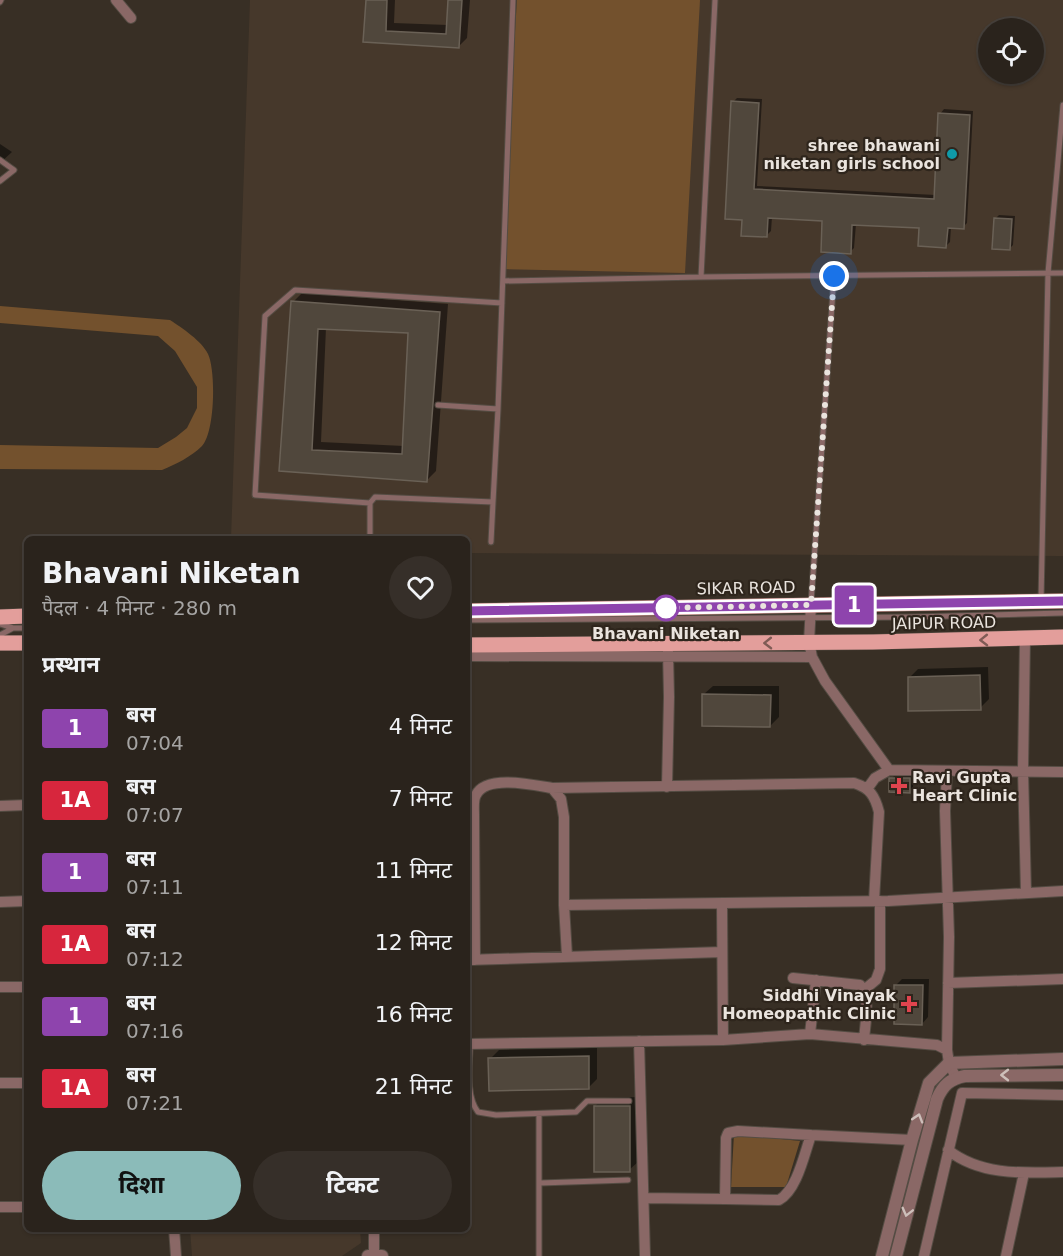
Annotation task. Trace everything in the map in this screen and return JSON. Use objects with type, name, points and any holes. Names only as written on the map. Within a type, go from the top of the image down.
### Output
[{"type":"main road","name":"SIKAR ROAD","points":[[470,611],[810,611],[1063,601]]},
{"type":"main road","points":[[0,616],[24,616]]},
{"type":"main road","name":"JAIPUR ROAD","points":[[470,645],[668,650],[811,650],[1063,637]]},
{"type":"main road","points":[[0,643],[24,643]]},
{"type":"street","points":[[116,0],[131,18]]},
{"type":"street","points":[[810,611],[811,650],[825,681],[889,770]]},
{"type":"street","points":[[1025,639],[1023,770],[1026,893]]},
{"type":"street","points":[[470,656],[668,650],[667,787]]},
{"type":"street","points":[[867,789],[875,778],[889,770],[1063,772]]},
{"type":"street","points":[[947,772],[945,812],[947,1050],[956,1078]]},
{"type":"street","points":[[722,952],[471,960],[476,795],[484,787],[496,783],[522,782],[552,788],[854,783],[867,789],[876,800],[879,812],[877,901],[880,969],[876,981],[864,990]]},
{"type":"street","points":[[552,788],[561,799],[564,818],[564,905],[567,956]]},
{"type":"street","points":[[0,806],[24,805]]},
{"type":"street","points":[[564,905],[877,901],[1063,891]]},
{"type":"street","points":[[0,902],[24,902]]},
{"type":"street","points":[[722,903],[723,1040]]},
{"type":"street","points":[[793,978],[853,983],[860,986],[866,998],[864,1040]]},
{"type":"street","points":[[948,983],[1063,979]]},
{"type":"street","points":[[810,1034],[816,980]]},
{"type":"street","points":[[0,987],[24,987]]},
{"type":"street","points":[[470,1044],[723,1040],[810,1034],[937,1045],[947,1050]]},
{"type":"street","points":[[639,1041],[645,1256]]},
{"type":"street","points":[[882,1256],[929,1083],[950,1063],[1063,1059]]},
{"type":"street","points":[[896,1256],[937,1099],[942,1089],[956,1078],[979,1075],[1063,1075]]},
{"type":"street","points":[[0,1083],[24,1083]]},
{"type":"street","points":[[924,1256],[962,1093],[1063,1095]]},
{"type":"street","points":[[725,1199],[728,1133],[738,1131],[912,1140]]},
{"type":"street","points":[[644,1198],[779,1200],[786,1196],[792,1188],[811,1136]]},
{"type":"street","points":[[948,1150],[961,1160],[981,1166],[1024,1173],[1063,1172]]},
{"type":"street","points":[[1006,1256],[1024,1173]]},
{"type":"street","points":[[0,1207],[24,1207]]},
{"type":"street","points":[[174,1232],[176,1256]]},
{"type":"street","points":[[374,1232],[375,1256]]},
{"type":"lane","points":[[491,542],[513,0]]},
{"type":"lane","points":[[701,277],[715,0]]},
{"type":"lane","points":[[1041,603],[1048,273],[1063,105]]},
{"type":"lane","points":[[0,160],[14,170],[0,181]]},
{"type":"lane","points":[[503,281],[1063,273]]},
{"type":"lane","points":[[810,611],[834,276]]},
{"type":"lane","points":[[370,503],[255,495],[266,316],[295,290],[502,303]]},
{"type":"lane","points":[[438,405],[498,409]]},
{"type":"lane","points":[[370,536],[370,503],[375,497],[493,502]]},
{"type":"lane","points":[[470,620],[810,611],[1063,613]]},
{"type":"lane","points":[[0,624],[13,628],[24,628]]},
{"type":"lane","points":[[0,635],[13,628]]},
{"type":"lane","points":[[470,1073],[473,1106],[478,1112],[496,1115],[576,1112],[587,1101],[629,1101]]},
{"type":"lane","points":[[539,1114],[539,1256]]},
{"type":"lane","points":[[540,1183],[628,1180]]},
{"type":"shaded area","points":[[250,0],[1063,0],[1063,556],[470,553],[470,536],[231,536]]},
{"type":"shaded area","points":[[517,0],[700,0],[685,273],[500,269]]},
{"type":"shaded area","points":[[0,306],[170,320],[201,344],[211,362],[212,415],[210,428],[202,446],[178,463],[162,470],[0,469],[0,445],[158,448],[187,428],[197,408],[197,387],[175,351],[158,336],[0,323]]},
{"type":"shaded area","points":[[734,1134],[800,1141],[786,1187],[731,1187]]},
{"type":"shaded area","points":[[190,1232],[360,1232],[361,1243],[342,1256],[192,1256]]},
{"type":"building","points":[[366,0],[387,0],[386,31],[446,34],[448,0],[462,0],[459,48],[363,42]]},
{"type":"building","name":"shree bhawani niketan girls school","points":[[731,101],[759,103],[754,189],[934,199],[938,113],[970,115],[964,229],[948,228],[946,248],[918,246],[919,228],[852,225],[851,254],[821,252],[822,221],[768,218],[767,237],[741,236],[742,220],[725,219]]},
{"type":"building","points":[[994,218],[1012,219],[1010,250],[992,249]]},
{"type":"building","points":[[291,301],[440,312],[427,482],[279,471]],"holes":[[[318,329],[408,333],[402,454],[312,450]]]},
{"type":"building","points":[[980,675],[981,710],[908,711],[908,677]]},
{"type":"building","points":[[702,694],[771,695],[770,727],[702,726]]},
{"type":"building","points":[[889,778],[910,778],[910,793],[889,792]]},
{"type":"building","points":[[894,985],[923,985],[922,1025],[894,1024]]},
{"type":"building","points":[[589,1056],[589,1089],[489,1091],[488,1058]]},
{"type":"building","points":[[594,1106],[630,1106],[630,1172],[594,1172]]},
{"type":"bus line","name":"1","points":[[470,611],[1063,601]]},
{"type":"place","name":"shree bhawani niketan girls school","points":[[952,154]]},
{"type":"place","name":"Bhavani Niketan","points":[[666,608]]},
{"type":"place","name":"Ravi Gupta Heart Clinic","points":[[899,786]]},
{"type":"place","name":"Siddhi Vinayak Homeopathic Clinic","points":[[909,1004]]},
{"type":"route","points":[[666,608],[811,605],[834,276]]}]
